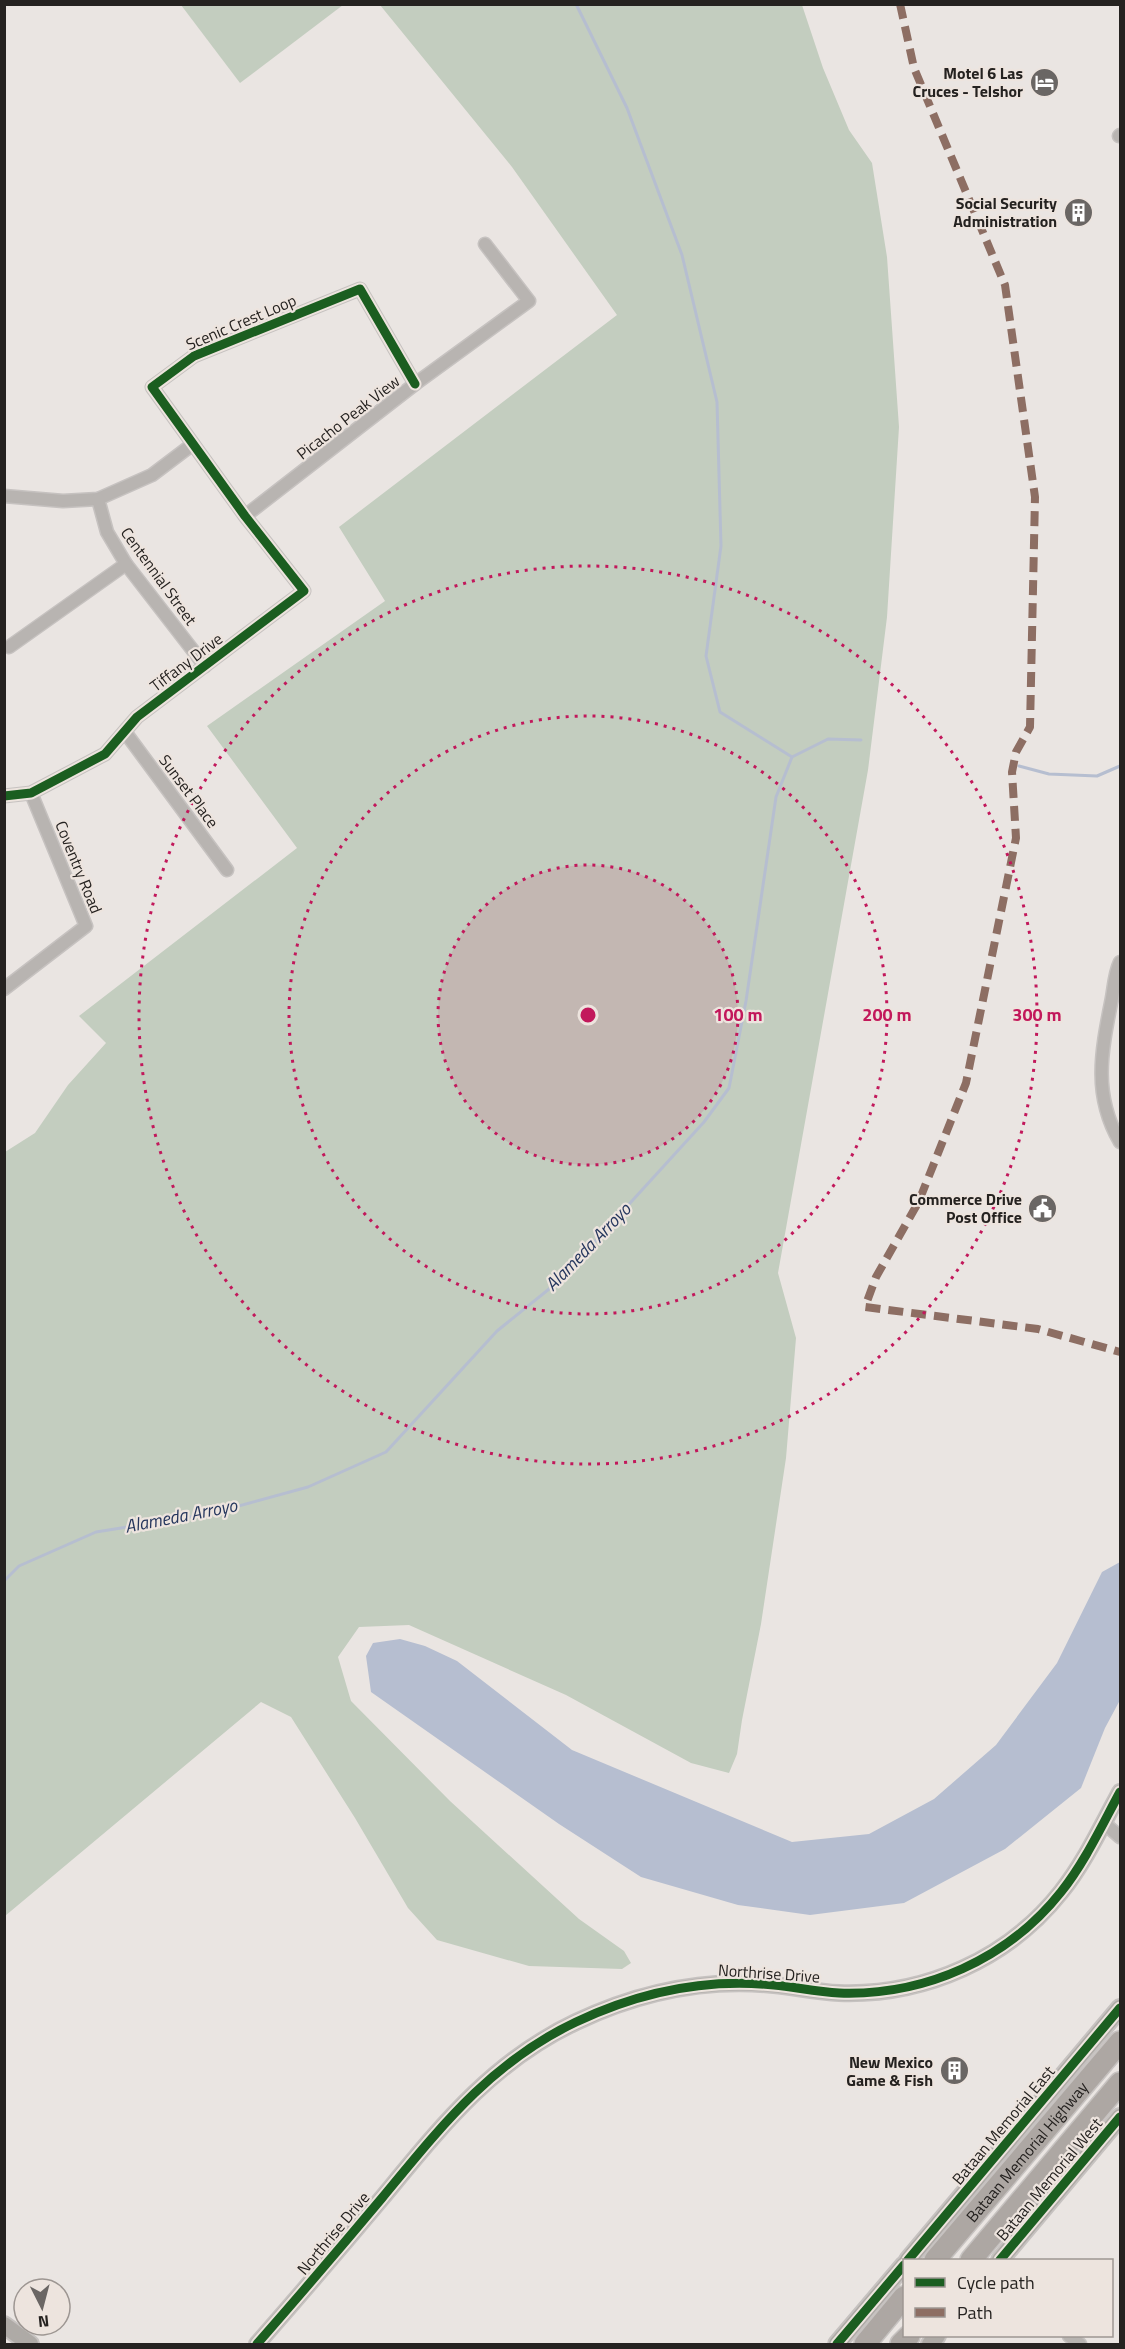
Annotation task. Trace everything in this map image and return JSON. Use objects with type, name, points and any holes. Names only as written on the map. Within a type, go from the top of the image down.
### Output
[{"type":"highway","name":"Bataan Memorial Highway","points":[[936,2259],[1120,2043]]},
{"type":"highway","name":"Bataan Memorial Highway","points":[[972,2259],[1120,2083]]},
{"type":"highway","points":[[865,2344],[903,2298]]},
{"type":"main road","name":"Bataan Memorial East","points":[[909,2259],[1120,2008]]},
{"type":"main road","name":"Bataan Memorial West","points":[[1001,2259],[1120,2117]]},
{"type":"main road","points":[[837,2344],[903,2266]]},
{"type":"main road","points":[[4,2325],[30,2344]]},
{"type":"street","name":"Picacho Peak View","points":[[245,516],[415,384],[529,301],[485,244]]},
{"type":"street","name":"Scenic Crest Loop","points":[[245,516],[152,387],[194,356],[360,289],[415,384]]},
{"type":"street","points":[[4,496],[63,501],[98,499],[152,475],[193,444]]},
{"type":"street","name":"Centennial Street","points":[[98,499],[107,532],[126,564],[205,666]]},
{"type":"street","name":"Tiffany Drive","points":[[4,796],[31,793],[105,754],[137,717],[304,591],[245,516]]},
{"type":"street","points":[[9,647],[126,564]]},
{"type":"street","name":"Sunset Place","points":[[125,732],[227,870]]},
{"type":"street","name":"Coventry Road","points":[[4,989],[86,926],[31,793]]},
{"type":"street","points":[[1120,962],[1102,1048],[1102,1092],[1110,1125],[1120,1142]]},
{"type":"street","name":"Northrise Drive","points":[[257,2344],[450,2116],[500,2069],[533,2045],[575,2022],[620,2004],[663,1992],[706,1984],[772,1985],[838,1993],[896,1990],[945,1976],[988,1956],[1011,1941],[1038,1918],[1062,1890],[1104,1823],[1120,1792]]},
{"type":"street","points":[[1104,1823],[1120,1837]]},
{"type":"green space","points":[[181,5],[343,5],[240,83]]},
{"type":"green space","points":[[380,5],[802,5],[823,68],[849,130],[872,163],[887,257],[899,427],[887,617],[868,770],[778,1273],[796,1338],[786,1458],[761,1624],[737,1754],[729,1773],[691,1763],[566,1695],[409,1625],[359,1627],[338,1657],[351,1701],[450,1801],[579,1919],[624,1951],[631,1963],[622,1969],[529,1966],[437,1940],[408,1908],[355,1818],[291,1717],[261,1702],[5,1916],[5,1152],[35,1133],[68,1085],[106,1043],[79,1016],[297,848],[207,726],[385,601],[339,527],[617,315],[512,167]]},
{"type":"water","points":[[1120,1562],[1120,1700],[1105,1728],[1081,1788],[1005,1849],[904,1903],[810,1915],[738,1905],[641,1877],[559,1824],[371,1692],[366,1656],[373,1643],[400,1639],[425,1646],[457,1661],[572,1750],[792,1842],[869,1834],[934,1799],[996,1745],[1057,1663],[1102,1572]]},
{"type":"waterway","points":[[576,4],[627,108],[682,255],[717,402],[721,546],[706,656],[720,712],[792,757]]},
{"type":"waterway","name":"Alameda Arroyo","points":[[4,1581],[19,1566],[96,1532],[209,1514],[308,1487],[386,1452],[497,1331],[559,1281],[704,1122],[729,1088],[746,1001],[776,797],[792,757],[828,739],[861,740]]},
{"type":"waterway","name":"Alameda Arroyo","points":[[1019,766],[1049,774],[1097,776],[1120,766]]},
{"type":"marked path","points":[[900,4],[914,68],[1005,285],[1035,497],[1030,727],[1016,752],[1012,772],[1016,838],[966,1083],[919,1201],[876,1277],[865,1307],[1038,1329],[1120,1352]]},
{"type":"cycle path","points":[[4,796],[31,793],[105,754],[137,717],[304,591],[245,516],[152,387],[194,356],[360,289],[415,384]]},
{"type":"cycle path","points":[[257,2344],[446,2122],[493,2077],[546,2038],[599,2012],[672,1990],[748,1983],[839,1993],[871,1992],[903,1988],[962,1969],[990,1954],[1040,1916],[1070,1880],[1120,1792]]},
{"type":"cycle path","points":[[909,2259],[1120,2008]]},
{"type":"cycle path","points":[[1001,2259],[1120,2117]]},
{"type":"cycle path","points":[[837,2344],[903,2266]]},
{"type":"place","name":"Motel 6 Las Cruces - Telshor","points":[[1044,82]]},
{"type":"place","name":"Social Security Administration","points":[[1078,212]]},
{"type":"place","name":"Commerce Drive Post Office","points":[[1043,1208]]},
{"type":"place","name":"New Mexico Game & Fish","points":[[954,2071]]}]
